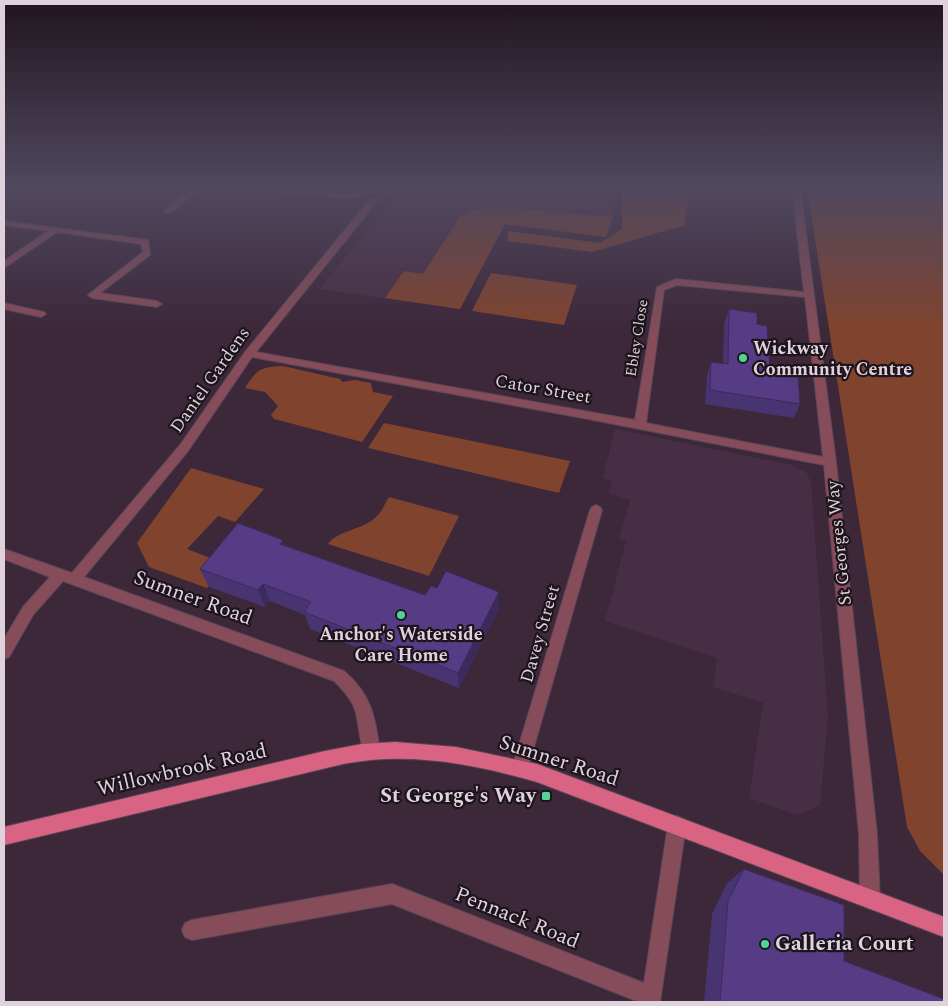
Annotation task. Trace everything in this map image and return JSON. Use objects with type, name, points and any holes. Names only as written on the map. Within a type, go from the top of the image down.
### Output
[{"type":"main road","name":"Sumner Road","points":[[372,751],[411,750],[440,753],[520,768],[677,825],[944,927]]},
{"type":"main road","name":"Willowbrook Road","points":[[4,836],[325,759],[372,751]]},
{"type":"street","points":[[4,266],[48,235]]},
{"type":"street","points":[[92,235],[145,242],[147,253],[92,295],[157,304]]},
{"type":"street","name":"Daniel Gardens","points":[[4,652],[28,611],[67,577],[181,452],[249,354],[346,235]]},
{"type":"street","name":"St Georges Way","points":[[802,235],[830,462],[867,824],[870,899]]},
{"type":"street","name":"Ebley Close","points":[[640,425],[660,289],[676,282],[810,295]]},
{"type":"street","points":[[4,306],[41,314]]},
{"type":"street","name":"Cator Street","points":[[249,354],[640,425],[830,462]]},
{"type":"street","name":"Davey Street","points":[[520,768],[596,510]]},
{"type":"street","name":"Sumner Road","points":[[4,554],[339,676],[352,687],[364,705],[372,751]]},
{"type":"street","name":"Pennack Road","points":[[192,930],[392,894],[652,997],[677,825]]},
{"type":"shaded area","points":[[364,235],[499,235],[460,309],[320,289]]},
{"type":"shaded area","points":[[448,235],[499,235],[460,309],[385,298],[404,271],[423,274]]},
{"type":"shaded area","points":[[508,235],[538,235],[600,243],[613,235],[651,235],[592,252],[508,241]]},
{"type":"shaded area","points":[[590,235],[607,235],[606,237]]},
{"type":"shaded area","points":[[590,235],[607,235],[606,237]]},
{"type":"shaded area","points":[[814,235],[944,235],[944,875],[920,851],[907,827]]},
{"type":"shaded area","points":[[491,273],[577,285],[564,325],[472,311]]},
{"type":"shaded area","points":[[283,366],[340,379],[342,382],[355,380],[371,383],[373,392],[393,396],[362,442],[274,419],[271,415],[278,406],[265,392],[245,388],[260,370]]},
{"type":"shaded area","points":[[384,423],[570,461],[559,493],[368,448]]},
{"type":"shaded area","points":[[615,429],[792,465],[807,473],[811,483],[828,716],[820,805],[798,815],[749,798],[763,703],[713,687],[717,658],[605,621],[626,541],[619,539],[630,500],[608,493],[612,481],[603,478]]},
{"type":"shaded area","points":[[191,468],[264,489],[235,522],[218,516],[187,549],[226,564],[207,588],[149,567],[137,543]]},
{"type":"shaded area","points":[[389,497],[459,516],[429,576],[328,544],[332,539],[371,521],[380,513]]},
{"type":"building","name":"Wickway Community Centre","points":[[729,309],[757,313],[757,324],[767,326],[770,370],[798,374],[800,404],[710,390],[711,362],[728,364]]},
{"type":"building","name":"Anchor's Waterside Care Home","points":[[238,523],[283,540],[280,544],[425,595],[431,586],[437,588],[446,571],[499,592],[458,673],[304,612],[311,602],[263,584],[258,590],[200,569]]},
{"type":"building","name":"Galleria Court","points":[[744,869],[844,905],[844,961],[944,999],[944,1002],[720,1002],[728,901]]},
{"type":"place","name":"Wickway Community Centre","points":[[743,358]]},
{"type":"place","name":"Anchor's Waterside Care Home","points":[[401,615]]},
{"type":"place","name":"St George's Way","points":[[546,796]]},
{"type":"place","name":"Galleria Court","points":[[765,944]]}]
